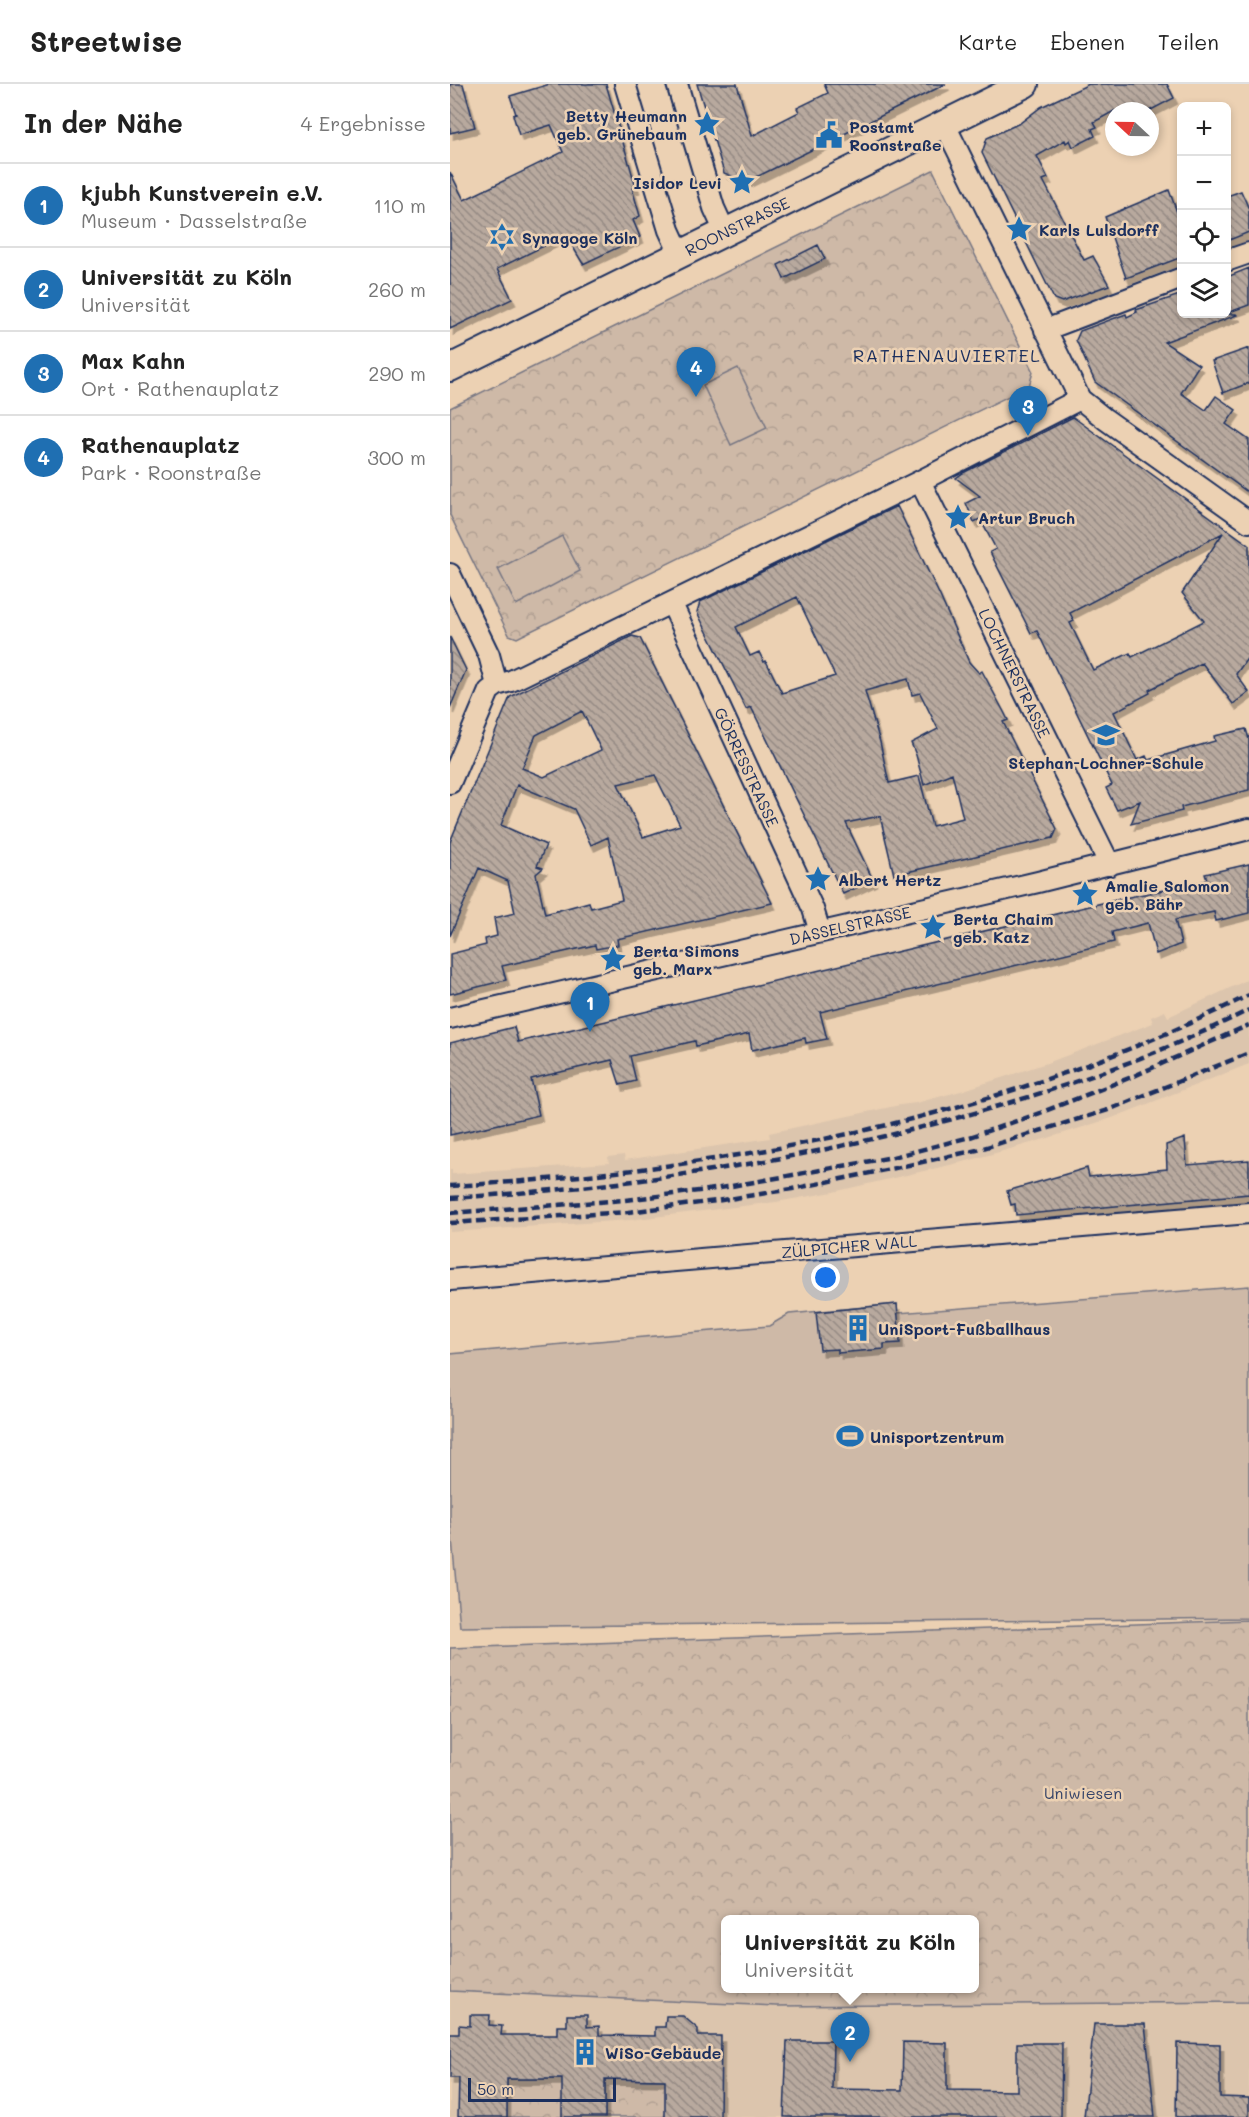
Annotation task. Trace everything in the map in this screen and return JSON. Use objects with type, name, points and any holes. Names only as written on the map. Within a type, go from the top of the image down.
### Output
[{"type":"main road","name":"ROONSTRASSE","points":[[450,368],[1025,84]]},
{"type":"street","points":[[625,84],[669,230],[680,254]]},
{"type":"street","points":[[677,84],[714,208],[725,232]]},
{"type":"street","points":[[944,123],[1080,399],[1249,522]]},
{"type":"street","points":[[1231,260],[1249,253]]},
{"type":"street","points":[[1045,330],[1177,280]]},
{"type":"street","points":[[450,783],[489,691],[497,685],[511,681],[672,604],[1080,399]]},
{"type":"street","name":"LOCHNERSTRASSE","points":[[920,480],[1110,865]]},
{"type":"street","points":[[450,574],[489,655],[497,685]]},
{"type":"street","name":"GÖRRESSTRASSE","points":[[672,604],[813,909],[820,932]]},
{"type":"street","name":"DASSELSTRASSE","points":[[450,1018],[1110,865],[1249,829]]},
{"type":"street","name":"ZÜLPICHER WALL","points":[[450,1280],[1249,1213]]},
{"type":"shaded area","points":[[1249,979],[1249,1064],[1112,1118],[967,1161],[833,1192],[776,1202],[629,1220],[450,1232],[450,1170],[452,1174],[609,1163],[608,1157],[624,1155],[625,1160],[770,1138],[769,1133],[916,1103],[1047,1063],[1153,1023],[1151,1017],[1165,1011],[1168,1017]]},
{"type":"shaded area","points":[[450,1991],[776,2006],[1249,2002],[1249,2117],[450,2117]]},
{"type":"green space","points":[[933,170],[1033,372],[1029,386],[517,638],[509,635],[450,515],[450,408]]},
{"type":"green space","points":[[738,368],[767,428],[731,445],[703,385]]},
{"type":"green space","points":[[562,536],[580,571],[516,605],[498,569]]},
{"type":"green space","name":"Unisportzentrum","points":[[1249,1286],[1249,1618],[460,1627],[450,1517],[450,1354],[769,1326],[789,1314],[897,1304],[898,1313]]},
{"type":"green space","name":"Uniwiesen","points":[[1249,1620],[1249,2002],[776,2006],[450,1991],[450,1648]]},
{"type":"green space","points":[[507,2079],[568,2079],[562,2117],[507,2117]]},
{"type":"green space","points":[[605,2079],[671,2080],[665,2117],[605,2117]]},
{"type":"building","points":[[450,84],[463,84],[475,127],[450,133]]},
{"type":"building","points":[[550,84],[606,84],[636,187],[632,188],[640,216],[633,220],[640,237],[583,264],[566,235],[497,269],[512,299],[450,329],[450,172],[464,200],[563,152],[551,125],[519,135],[513,115],[516,114],[510,96]]},
{"type":"building","points":[[697,84],[737,84],[752,136],[799,112],[797,108],[828,93],[824,84],[946,84],[746,182],[724,173]]},
{"type":"building","points":[[1089,84],[1167,84],[1174,98],[1159,106],[1159,102],[1105,102],[1105,116],[1094,122],[1097,127],[1092,129],[1095,136],[1073,147],[1070,140],[1066,143],[1065,140],[1037,156],[1048,178],[1043,180],[1084,260],[1093,256],[1109,285],[1062,302],[1054,299],[982,153],[987,138],[1020,123],[1041,107]]},
{"type":"building","points":[[1169,190],[1177,212],[1177,259],[1126,278],[1105,217]]},
{"type":"building","points":[[1241,191],[1249,209],[1249,232],[1231,239],[1231,210],[1231,195]]},
{"type":"building","points":[[818,245],[825,259],[784,279],[778,265]]},
{"type":"building","points":[[1249,268],[1249,305],[1231,312],[1231,275]]},
{"type":"building","points":[[1177,296],[1177,318],[1229,318],[1164,342],[1199,365],[1181,393],[1206,410],[1216,396],[1236,410],[1226,424],[1249,440],[1249,493],[1095,382],[1076,340],[1080,331],[1126,314],[1127,317],[1137,312],[1136,310]]},
{"type":"building","points":[[1249,348],[1249,383],[1223,393],[1212,361]]},
{"type":"building","points":[[1073,417],[1249,545],[1249,656],[1236,674],[1249,692],[1233,704],[1202,663],[1149,690],[1150,693],[1114,712],[1137,760],[1146,756],[1148,760],[1215,741],[1214,736],[1246,729],[1249,739],[1249,790],[1181,807],[1182,811],[1131,824],[1140,801],[1117,810],[1106,788],[1112,785],[1037,631],[1031,633],[990,552],[996,549],[980,519],[974,522],[966,503],[980,496],[956,478]],"holes":[[[1223,533],[1182,593],[1204,621],[1132,657],[1130,653],[1093,670],[1070,623],[1074,621],[1070,613]]]},
{"type":"building","points":[[897,506],[969,662],[979,673],[982,671],[1008,720],[1003,722],[1057,829],[1053,838],[894,875],[880,816],[846,823],[873,880],[843,894],[751,707],[746,709],[697,612],[700,602]],"holes":[[[797,597],[835,676],[782,693],[766,661],[764,662],[759,652],[750,656],[736,627]],[[908,679],[912,695],[920,693],[938,729],[911,743],[924,785],[952,773],[963,818],[932,826],[919,776],[889,783],[865,691]]]},
{"type":"building","points":[[632,636],[640,638],[772,903],[617,939],[618,945],[596,949],[595,945],[502,966],[506,980],[450,994],[450,954],[486,945],[485,939],[497,936],[494,918],[515,913],[508,881],[479,868],[450,936],[450,842],[510,697]],"holes":[[[582,711],[601,750],[544,777],[522,768],[536,735]],[[655,775],[680,825],[643,837],[618,784]],[[517,785],[574,809],[591,845],[608,837],[622,900],[591,908],[589,902],[545,914],[536,874],[543,868],[537,866],[546,845],[501,825]]]},
{"type":"building","points":[[450,637],[466,670],[450,708]]},
{"type":"building","points":[[1249,864],[1249,913],[1216,921],[1214,912],[1175,920],[1181,944],[1156,954],[1148,923],[1112,932],[1114,942],[820,1012],[827,1039],[806,1043],[805,1038],[752,1050],[749,1034],[696,1046],[695,1041],[630,1056],[636,1081],[620,1085],[612,1060],[531,1079],[539,1115],[450,1135],[450,1043],[514,1027],[518,1042],[1119,899],[1184,886],[1207,880],[1205,874]]},
{"type":"building","points":[[1185,1138],[1187,1165],[1249,1160],[1249,1194],[1016,1215],[1015,1204],[1011,1205],[1007,1191],[1087,1168],[1089,1177],[1167,1169],[1166,1145]]},
{"type":"building","name":"UniSport-Fußballhaus","points":[[897,1304],[900,1343],[884,1344],[884,1349],[838,1353],[838,1349],[820,1350],[816,1312]]},
{"type":"building","name":"WiSo-Gebäude","points":[[470,2015],[490,2015],[489,2025],[502,2026],[501,2035],[557,2035],[557,2026],[567,2026],[567,2015],[587,2015],[587,2027],[599,2026],[599,2035],[655,2036],[655,2027],[665,2027],[666,2016],[683,2016],[698,2029],[698,2036],[721,2036],[720,2117],[665,2117],[665,2080],[605,2079],[605,2117],[562,2117],[562,2079],[507,2079],[507,2117],[458,2117],[459,2078],[450,2078],[450,2034],[459,2034],[459,2025],[470,2026]]},
{"type":"building","points":[[1094,2024],[1145,2024],[1155,2117],[1084,2117]]},
{"type":"building","points":[[787,2041],[833,2041],[832,2089],[902,2090],[903,2042],[947,2043],[947,2090],[1017,2091],[1017,2043],[1062,2043],[1061,2117],[784,2117]]},
{"type":"building","points":[[1177,2043],[1220,2044],[1220,2097],[1249,2098],[1249,2117],[1176,2117]]},
{"type":"railway","points":[[450,1186],[553,1179],[655,1167],[758,1152],[860,1131],[960,1106],[1059,1075],[1155,1038],[1249,995]]},
{"type":"railway","points":[[450,1198],[650,1179],[848,1145],[978,1112],[1082,1080],[1150,1054],[1249,1010]]},
{"type":"railway","points":[[450,1213],[625,1200],[715,1189],[893,1157],[970,1137],[1040,1113],[1134,1076],[1249,1025]]},
{"type":"railway","points":[[450,1223],[628,1212],[792,1189],[895,1168],[977,1150],[1108,1110],[1249,1053]]},
{"type":"place","name":"Betty Heumann geb. Grünebaum","points":[[707,124]]},
{"type":"place","name":"Postamt Roonstraße","points":[[829,135]]},
{"type":"place","name":"Isidor Levi","points":[[742,182]]},
{"type":"place","name":"Karls Lulsdorff","points":[[1019,229]]},
{"type":"place","name":"Synagoge Köln","points":[[502,237]]},
{"type":"place","name":"Rathenauplatz","points":[[696,397]]},
{"type":"place","name":"Max Kahn","points":[[1028,436]]},
{"type":"place","name":"Artur Bruch","points":[[958,517]]},
{"type":"place","name":"Stephan-Lochner-Schule","points":[[1106,735]]},
{"type":"place","name":"Albert Hertz","points":[[818,879]]},
{"type":"place","name":"Amalie Salomon geb. Bähr","points":[[1085,894]]},
{"type":"place","name":"Berta Chaim geb. Katz","points":[[933,927]]},
{"type":"place","name":"Berta Simons geb. Marx","points":[[613,959]]},
{"type":"place","name":"kjubh Kunstverein e.V.","points":[[590,1032]]},
{"type":"place","name":"UniSport-Fußballhaus","points":[[858,1328]]},
{"type":"place","name":"Unisportzentrum","points":[[850,1436]]},
{"type":"place","name":"WiSo-Gebäude","points":[[585,2052]]},
{"type":"place","name":"Universität zu Köln","points":[[850,2062]]},
{"type":"district","name":"RATHENAUVIERTEL","points":[[947,355]]}]
